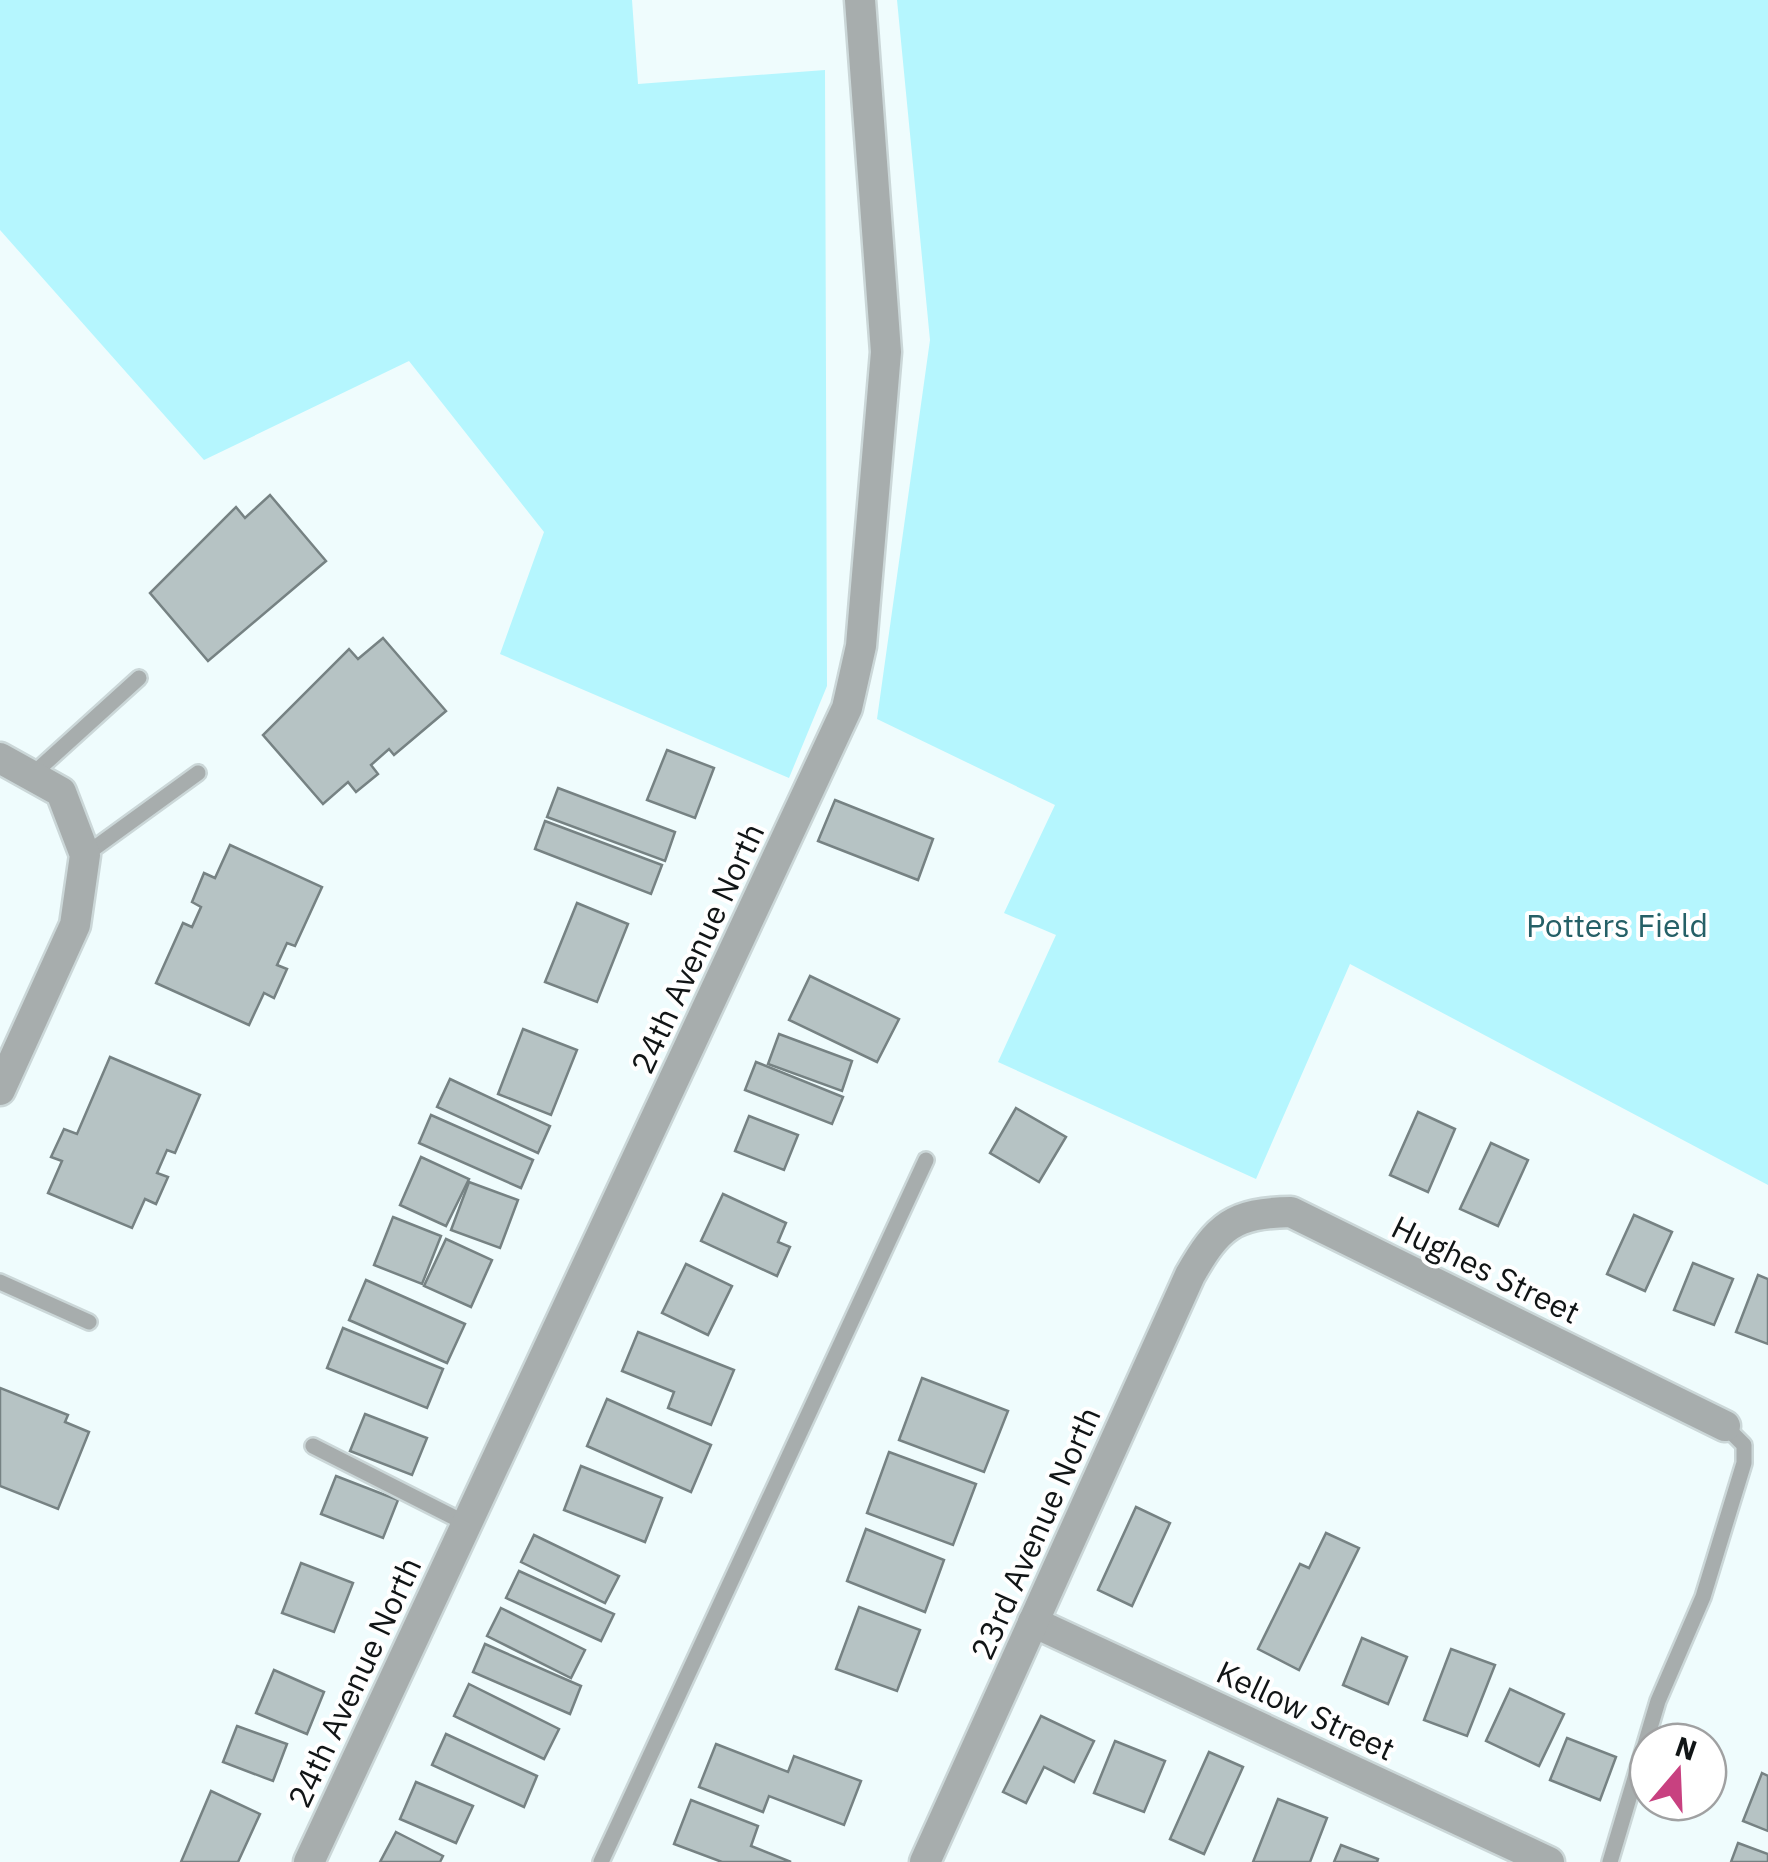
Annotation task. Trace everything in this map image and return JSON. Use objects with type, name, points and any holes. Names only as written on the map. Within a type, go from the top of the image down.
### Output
[{"type":"street","name":"24th Avenue North","points":[[309,1862],[847,708],[860,646],[886,352],[860,0]]},
{"type":"street","points":[[0,758],[62,792],[85,855],[75,926],[0,1090]]},
{"type":"street","name":"Hughes Street","points":[[1214,1234],[1252,1212],[1291,1212],[1726,1426]]},
{"type":"street","name":"23rd Avenue North","points":[[924,1862],[1190,1275],[1214,1234]]},
{"type":"street","name":"Kellow Street","points":[[1034,1622],[1549,1862]]},
{"type":"lane","points":[[32,774],[139,678]]},
{"type":"lane","points":[[85,855],[198,772]]},
{"type":"lane","points":[[601,1862],[926,1160]]},
{"type":"lane","points":[[0,1282],[89,1322]]},
{"type":"lane","points":[[1610,1862],[1658,1701],[1703,1597],[1744,1463],[1744,1444],[1726,1426]]},
{"type":"lane","points":[[313,1446],[466,1524]]},
{"type":"green space","points":[[0,0],[632,0],[638,84],[825,70],[827,686],[789,778],[500,654],[544,532],[409,361],[204,460],[0,230]]},
{"type":"green space","name":"Potters Field","points":[[897,0],[1768,0],[1768,1185],[1350,964],[1256,1179],[998,1062],[1056,935],[1004,913],[1055,805],[877,719],[930,340]]},
{"type":"building","points":[[270,495],[326,561],[208,661],[150,593],[236,507],[245,518]]},
{"type":"building","points":[[383,638],[446,711],[394,755],[389,749],[371,765],[378,774],[356,792],[348,782],[323,804],[263,735],[349,649],[358,659]]},
{"type":"building","points":[[667,750],[714,768],[695,818],[647,800]]},
{"type":"building","points":[[558,788],[675,832],[665,861],[547,817]]},
{"type":"building","points":[[835,800],[933,839],[918,880],[818,841]]},
{"type":"building","points":[[545,821],[662,865],[651,894],[535,849]]},
{"type":"building","points":[[230,845],[322,887],[295,946],[287,943],[277,965],[287,969],[274,998],[264,993],[249,1025],[156,983],[183,923],[192,927],[201,907],[192,902],[204,873],[215,878]]},
{"type":"building","points":[[577,903],[628,924],[597,1002],[545,982]]},
{"type":"building","points":[[810,976],[899,1019],[877,1062],[789,1020]]},
{"type":"building","points":[[523,1029],[577,1050],[551,1115],[498,1094]]},
{"type":"building","points":[[779,1034],[852,1061],[842,1091],[768,1064]]},
{"type":"building","points":[[110,1057],[200,1095],[175,1153],[167,1150],[157,1173],[168,1177],[156,1204],[145,1199],[132,1228],[48,1193],[62,1161],[51,1157],[64,1129],[77,1134]]},
{"type":"building","points":[[756,1062],[843,1097],[832,1124],[745,1090]]},
{"type":"building","points":[[450,1079],[550,1126],[538,1153],[437,1107]]},
{"type":"building","points":[[1016,1108],[1066,1137],[1039,1182],[990,1153]]},
{"type":"building","points":[[1418,1112],[1455,1129],[1428,1192],[1390,1175]]},
{"type":"building","points":[[431,1115],[533,1160],[521,1188],[419,1143]]},
{"type":"building","points":[[749,1116],[798,1135],[784,1170],[735,1151]]},
{"type":"building","points":[[1491,1143],[1528,1160],[1498,1226],[1460,1209]]},
{"type":"building","points":[[421,1157],[469,1179],[446,1226],[400,1205]]},
{"type":"building","points":[[469,1182],[518,1200],[500,1248],[451,1230]]},
{"type":"building","points":[[723,1194],[786,1223],[778,1242],[790,1247],[777,1276],[701,1241]]},
{"type":"building","points":[[1634,1215],[1672,1232],[1645,1291],[1607,1274]]},
{"type":"building","points":[[393,1217],[441,1236],[422,1284],[374,1265]]},
{"type":"building","points":[[446,1239],[492,1260],[471,1307],[424,1286]]},
{"type":"building","points":[[1693,1263],[1733,1279],[1714,1325],[1674,1310]]},
{"type":"building","points":[[686,1264],[732,1286],[708,1335],[662,1313]]},
{"type":"building","points":[[1758,1275],[1768,1279],[1768,1344],[1736,1332]]},
{"type":"building","points":[[366,1280],[465,1324],[447,1363],[349,1320]]},
{"type":"building","points":[[343,1328],[443,1369],[427,1408],[327,1368]]},
{"type":"building","points":[[638,1332],[734,1370],[711,1425],[668,1408],[674,1392],[622,1371]]},
{"type":"building","points":[[922,1378],[1008,1411],[984,1472],[899,1440]]},
{"type":"building","points":[[0,1388],[68,1415],[65,1422],[89,1432],[58,1509],[0,1486]]},
{"type":"building","points":[[607,1399],[711,1445],[691,1492],[587,1446]]},
{"type":"building","points":[[365,1414],[427,1438],[412,1475],[350,1451]]},
{"type":"building","points":[[889,1452],[976,1484],[953,1545],[867,1513]]},
{"type":"building","points":[[581,1466],[662,1498],[645,1542],[564,1510]]},
{"type":"building","points":[[336,1476],[398,1500],[383,1538],[321,1514]]},
{"type":"building","points":[[1136,1507],[1170,1523],[1132,1606],[1098,1590]]},
{"type":"building","points":[[866,1529],[944,1560],[925,1612],[847,1581]]},
{"type":"building","points":[[1326,1533],[1359,1548],[1299,1670],[1258,1649],[1300,1564],[1309,1568]]},
{"type":"building","points":[[534,1535],[619,1576],[605,1603],[521,1562]]},
{"type":"building","points":[[301,1563],[353,1583],[334,1632],[282,1613]]},
{"type":"building","points":[[519,1571],[614,1614],[601,1641],[506,1598]]},
{"type":"building","points":[[859,1607],[920,1630],[897,1691],[836,1669]]},
{"type":"building","points":[[501,1608],[585,1650],[571,1678],[487,1636]]},
{"type":"building","points":[[1362,1638],[1407,1657],[1388,1704],[1343,1685]]},
{"type":"building","points":[[485,1644],[581,1686],[570,1714],[473,1672]]},
{"type":"building","points":[[1451,1649],[1495,1665],[1467,1736],[1424,1720]]},
{"type":"building","points":[[274,1670],[324,1692],[307,1734],[256,1713]]},
{"type":"building","points":[[469,1684],[559,1729],[544,1759],[454,1716]]},
{"type":"building","points":[[1510,1689],[1564,1714],[1539,1766],[1486,1741]]},
{"type":"building","points":[[1041,1716],[1094,1741],[1074,1782],[1044,1767],[1026,1803],[1003,1792]]},
{"type":"building","points":[[237,1726],[287,1744],[273,1781],[223,1762]]},
{"type":"building","points":[[446,1734],[537,1776],[524,1807],[432,1765]]},
{"type":"building","points":[[1567,1738],[1616,1757],[1600,1800],[1550,1780]]},
{"type":"building","points":[[1115,1741],[1165,1761],[1144,1812],[1094,1793]]},
{"type":"building","points":[[716,1744],[788,1772],[794,1756],[861,1781],[844,1825],[769,1796],[763,1812],[699,1787]]},
{"type":"building","points":[[1209,1752],[1243,1767],[1204,1854],[1170,1839]]},
{"type":"building","points":[[1762,1773],[1768,1776],[1768,1831],[1743,1821]]},
{"type":"building","points":[[416,1782],[473,1806],[456,1843],[400,1819]]},
{"type":"building","points":[[211,1791],[260,1814],[238,1862],[181,1862]]},
{"type":"building","points":[[1278,1799],[1327,1818],[1310,1862],[1253,1862]]},
{"type":"building","points":[[691,1800],[758,1826],[751,1846],[791,1862],[722,1862],[674,1844]]},
{"type":"building","points":[[396,1832],[443,1856],[440,1862],[380,1862]]},
{"type":"building","points":[[1738,1843],[1768,1854],[1768,1862],[1731,1862]]},
{"type":"building","points":[[1341,1845],[1378,1859],[1377,1862],[1334,1862]]}]
